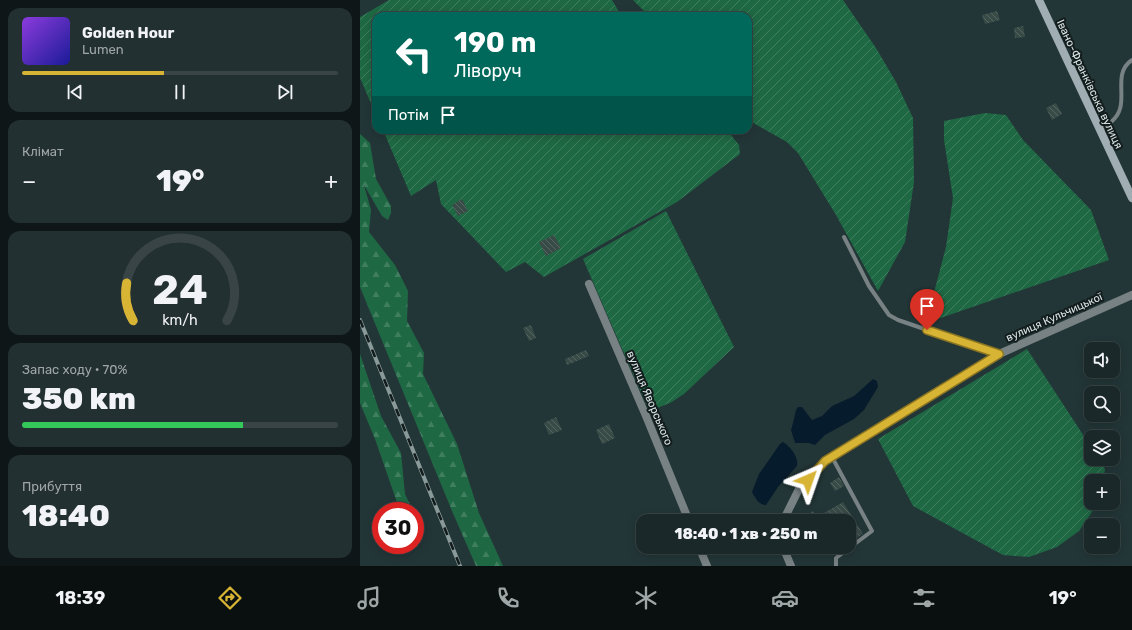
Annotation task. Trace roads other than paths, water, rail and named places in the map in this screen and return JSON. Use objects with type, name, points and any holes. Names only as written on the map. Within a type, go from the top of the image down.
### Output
[{"type":"main road","name":"Івано-Франківська вулиця","points":[[1038,0],[1132,198]]},
{"type":"street","name":"вулиця Яворського","points":[[589,284],[686,514]]},
{"type":"street","name":"вулиця Кульчицької","points":[[786,514],[799,489],[825,461],[999,354],[1132,295]]},
{"type":"street","points":[[702,554],[707,566]]},
{"type":"street","points":[[786,554],[791,566]]},
{"type":"lane","points":[[1100,130],[1115,118],[1120,111],[1120,78],[1123,70],[1132,60]]},
{"type":"lane","points":[[844,237],[869,286],[889,315],[898,320],[999,354]]},
{"type":"lane","points":[[832,457],[872,531],[836,558],[836,566]]},
{"type":"water","points":[[873,379],[877,381],[878,387],[864,410],[854,419],[825,435],[815,445],[809,443],[795,443],[791,430],[798,407],[802,407],[812,420],[822,416],[832,406],[854,396]]},
{"type":"water","points":[[783,442],[793,452],[797,459],[797,466],[778,487],[766,505],[764,505],[754,497],[752,492],[759,474]]},
{"type":"railway","points":[[360,320],[460,566]]}]
